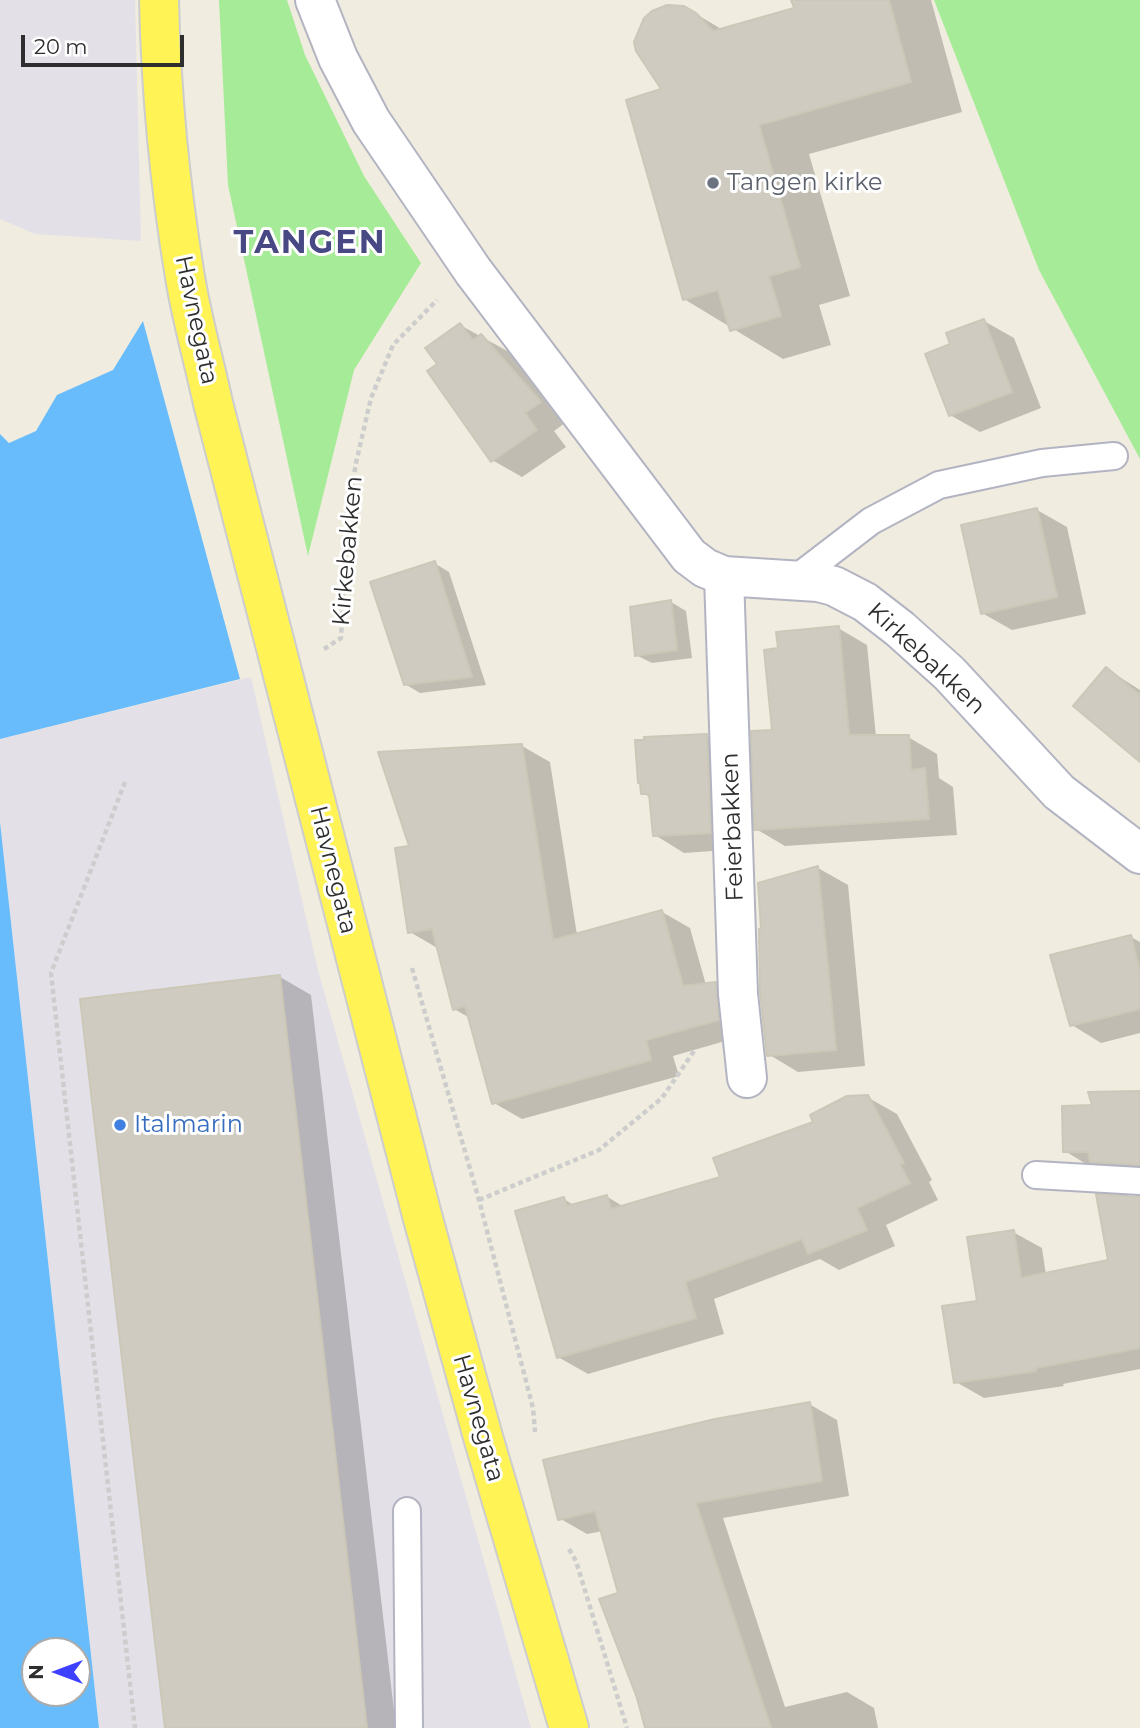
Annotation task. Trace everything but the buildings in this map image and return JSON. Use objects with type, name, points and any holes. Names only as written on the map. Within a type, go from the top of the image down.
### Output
[{"type":"main road","name":"Havnegata","points":[[159,0],[167,133],[185,280],[213,403],[422,1215],[482,1437],[569,1728]]},
{"type":"street","name":"Kirkebakken","points":[[314,0],[338,58],[371,121],[473,271],[689,556],[705,568],[724,576],[818,582],[865,602],[901,629],[948,673],[1059,792],[1140,855]]},
{"type":"street","name":"Feierbakken","points":[[724,576],[738,994],[747,1078]]},
{"type":"lane","points":[[794,580],[871,521],[939,485],[1042,463],[1114,456]]},
{"type":"lane","points":[[1037,1175],[1140,1181]]},
{"type":"lane","points":[[407,1511],[409,1728]]},
{"type":"path","name":"Kirkebakken","points":[[280,664],[326,648],[341,638],[346,516],[371,398],[393,345],[425,310],[473,271]]},
{"type":"path","points":[[322,635],[329,662]]},
{"type":"path","points":[[125,782],[51,973],[135,1728]]},
{"type":"path","points":[[408,956],[479,1200],[533,1408],[535,1433]]},
{"type":"path","points":[[479,1200],[598,1150],[662,1098],[693,1053],[706,1019],[717,1006],[738,994]]},
{"type":"path","points":[[565,1543],[576,1561],[627,1728]]},
{"type":"shaded area","points":[[0,0],[135,0],[141,241],[35,234],[0,219]]},
{"type":"shaded area","points":[[251,677],[318,970],[531,1728],[99,1728],[0,823],[0,739]]},
{"type":"green space","points":[[219,0],[287,0],[305,55],[364,176],[421,263],[354,370],[308,556],[228,185]]},
{"type":"green space","points":[[934,0],[1140,0],[1140,459],[1039,270]]},
{"type":"water","points":[[143,321],[240,679],[0,739],[0,434],[9,443],[36,431],[57,395],[113,370]]},
{"type":"water","points":[[0,822],[89,1637],[21,1637],[21,1707],[91,1707],[91,1655],[99,1728],[0,1728]]},
{"type":"place","name":"Tangen kirke","points":[[713,183]]},
{"type":"place","name":"Italmarin","points":[[120,1125]]},
{"type":"district","name":"TANGEN","points":[[310,244]]}]
